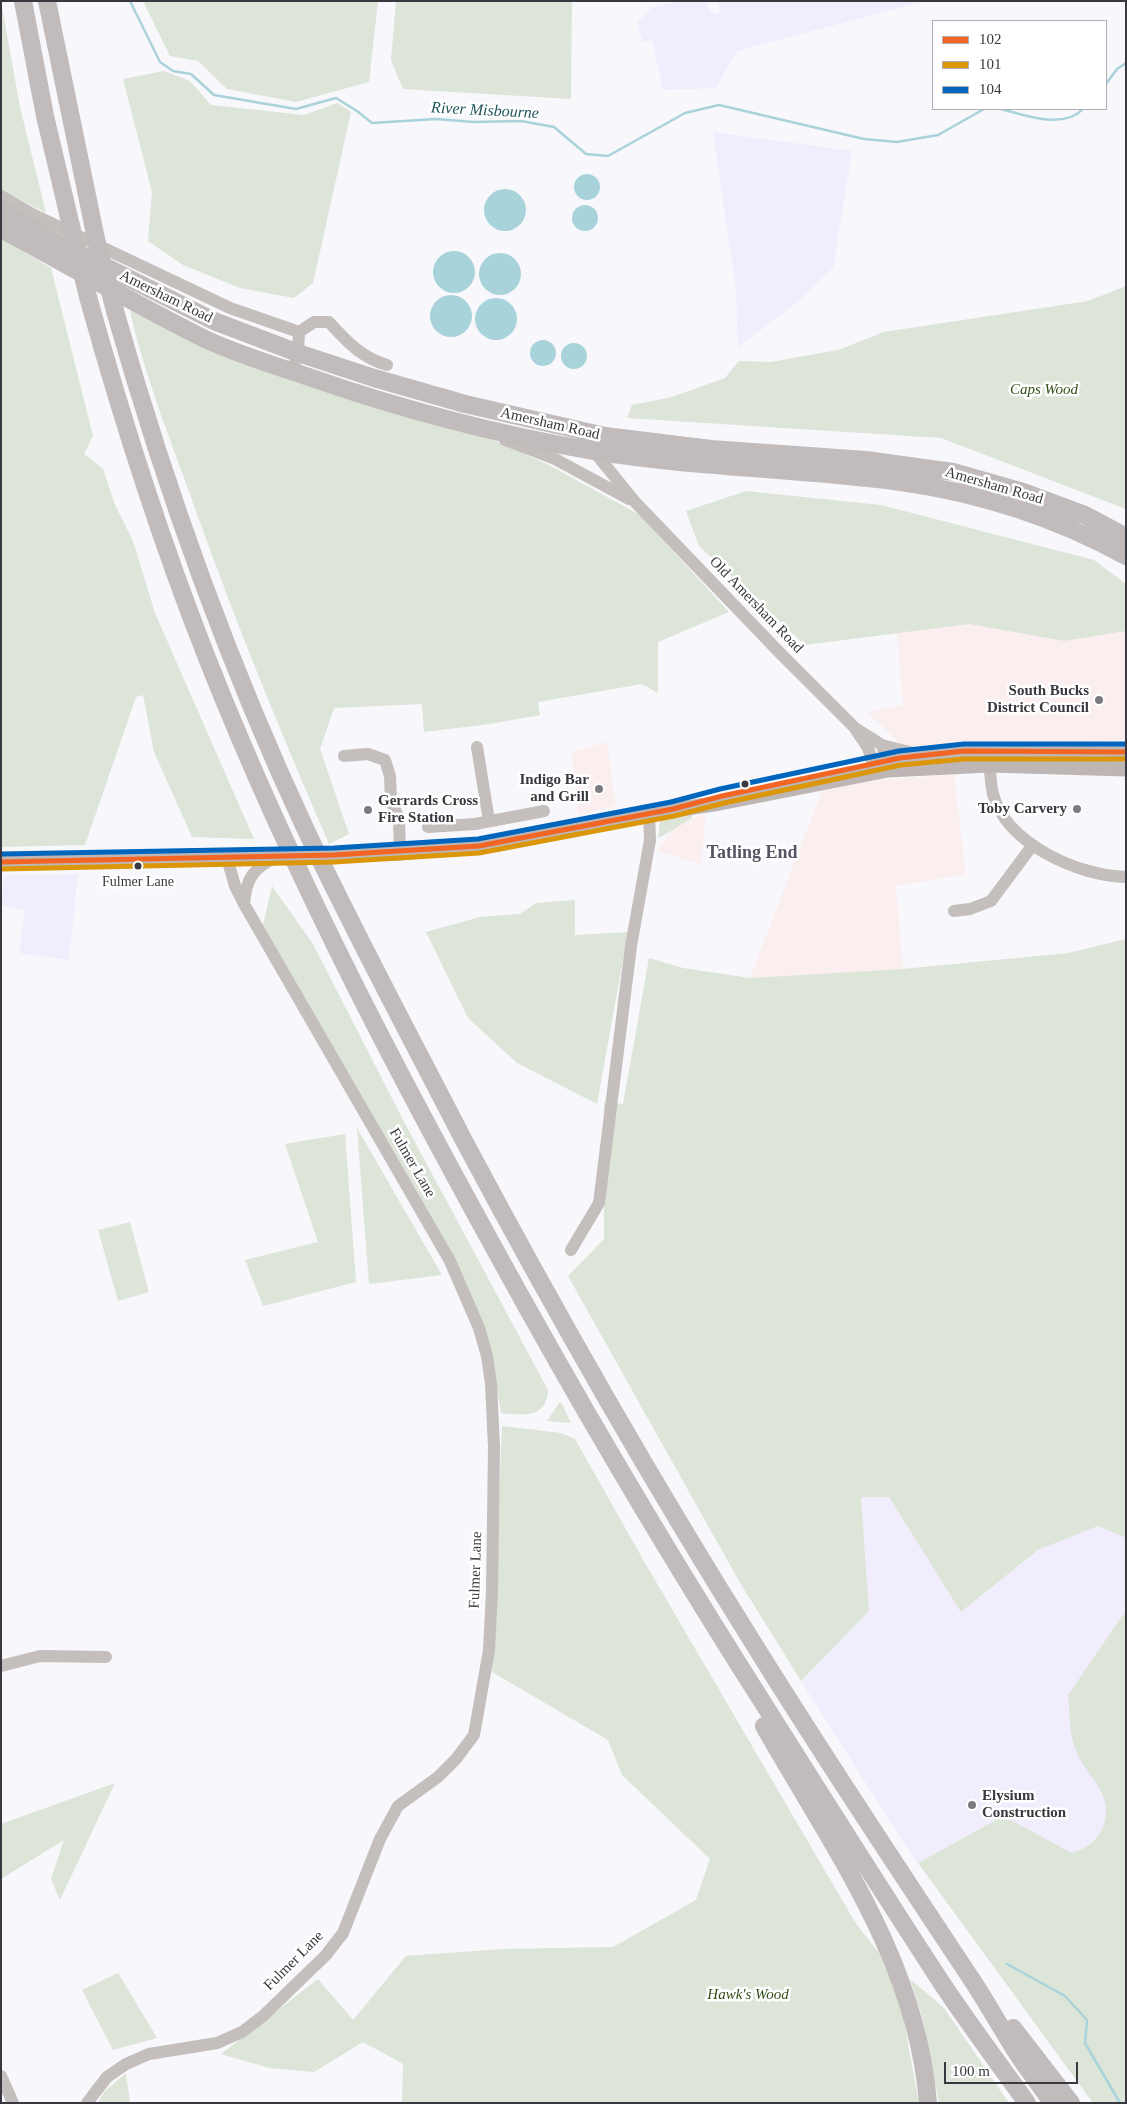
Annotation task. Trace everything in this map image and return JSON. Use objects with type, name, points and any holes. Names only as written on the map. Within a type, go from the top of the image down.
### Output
[{"type":"highway","points":[[23,1],[45,116],[71,226],[88,297],[121,412],[173,569],[231,717],[286,842],[379,1032],[468,1201],[600,1437],[732,1657],[934,1972],[1027,2103]]},
{"type":"highway","points":[[47,1],[96,239],[115,311],[160,457],[205,587],[274,758],[337,894],[489,1186],[626,1431],[755,1647],[979,1991],[1016,2052],[1052,2103]]},
{"type":"highway","name":"Amersham Road","points":[[1,209],[44,236],[206,316],[298,353],[428,394],[605,436],[711,448],[866,460],[953,472],[1023,492],[1085,515],[1126,538]]},
{"type":"highway","points":[[1,229],[208,340],[292,372],[364,396],[470,427],[594,451],[697,465],[901,482],[954,492],[1052,521],[1092,538],[1126,556]]},
{"type":"highway","points":[[732,1657],[759,1717],[868,1905],[893,1957],[908,1998],[918,2036],[928,2103]]},
{"type":"highway","points":[[979,1991],[1016,2033],[1072,2103]]},
{"type":"main road","points":[[881,767],[1078,751],[1126,752]]},
{"type":"main road","points":[[1078,751],[1085,767]]},
{"type":"main road","points":[[1,862],[400,853],[479,846],[673,809],[720,803],[881,767],[921,755],[989,758],[1126,769]]},
{"type":"street","points":[[1,196],[34,216],[230,308],[294,328],[299,332]]},
{"type":"street","points":[[299,332],[314,322],[329,322],[347,342],[365,356],[387,365]]},
{"type":"street","points":[[292,372],[298,353],[299,332]]},
{"type":"street","name":"Old Amersham Road","points":[[550,424],[577,436],[594,451],[636,503],[855,728],[881,767]]},
{"type":"street","name":"Old Amersham Road","points":[[470,427],[555,459],[636,503]]},
{"type":"street","name":"Old Amersham Road","points":[[855,728],[882,745],[921,755]]},
{"type":"street","points":[[881,767],[882,745]]},
{"type":"street","points":[[477,747],[489,821]]},
{"type":"street","points":[[344,756],[368,754],[385,760],[390,776],[391,802],[399,818],[400,853]]},
{"type":"street","points":[[989,758],[993,795],[1007,821],[1032,846],[1066,864],[1111,877],[1126,877]]},
{"type":"street","points":[[428,827],[475,824],[544,811]]},
{"type":"street","points":[[571,1250],[599,1203],[631,946],[650,840],[648,814]]},
{"type":"street","points":[[475,824],[479,846]]},
{"type":"street","points":[[954,911],[991,901],[1019,860],[1032,846]]},
{"type":"street","points":[[244,904],[247,882],[253,873],[258,866],[278,856]]},
{"type":"street","name":"Fulmer Lane","points":[[87,2103],[108,2077],[126,2064],[149,2054],[217,2043],[242,2032],[263,2016],[326,1955],[343,1933],[380,1839],[398,1806],[438,1777],[456,1759],[474,1735],[488,1650],[492,1592],[494,1447],[490,1375],[479,1328],[450,1261],[244,904],[235,886],[227,858]]},
{"type":"street","points":[[1,1666],[40,1656],[106,1657]]},
{"type":"street","points":[[1,2076],[13,2103]]},
{"type":"shaded area","points":[[679,1],[706,1],[711,12],[717,14],[721,10],[718,1],[926,1],[737,51],[716,88],[663,90],[652,41],[642,41],[637,23],[651,8]]},
{"type":"shaded area","points":[[713,132],[852,151],[833,268],[800,300],[738,347],[736,290]]},
{"type":"shaded area","points":[[969,624],[1064,641],[1126,631],[1126,740],[904,747],[867,712],[903,705],[897,633]]},
{"type":"shaded area","points":[[607,742],[616,806],[578,815],[572,752]]},
{"type":"shaded area","points":[[954,775],[966,874],[896,886],[903,969],[750,978],[822,791],[877,780]]},
{"type":"shaded area","points":[[706,813],[701,864],[657,851],[674,828]]},
{"type":"shaded area","points":[[78,874],[69,960],[19,953],[25,910],[1,905],[4,875]]},
{"type":"shaded area","points":[[861,1497],[889,1497],[962,1612],[1038,1550],[1098,1526],[1126,1538],[1126,1613],[1102,1792],[1107,1803],[1107,1816],[1100,1834],[1087,1848],[1072,1853],[1002,1816],[918,1863],[905,1845],[801,1681],[869,1611]]},
{"type":"green space","points":[[1,1],[20,107],[46,213],[1,190]]},
{"type":"green space","points":[[143,1],[378,1],[369,82],[296,102],[227,89],[198,61],[170,56]]},
{"type":"green space","points":[[396,1],[572,1],[571,99],[403,89],[391,60]]},
{"type":"green space","points":[[164,71],[190,81],[211,105],[304,115],[337,103],[351,112],[313,283],[294,298],[240,288],[183,265],[148,241],[152,192],[123,79]]},
{"type":"green space","points":[[1,238],[51,268],[93,436],[84,454],[103,469],[115,505],[133,541],[155,613],[254,839],[192,837],[154,752],[143,695],[136,697],[85,845],[1,847]]},
{"type":"green space","name":"Caps Wood","points":[[1126,286],[1126,509],[941,438],[627,418],[632,405],[672,397],[725,378],[739,361],[771,362],[838,350],[884,332],[1088,301]]},
{"type":"green space","points":[[129,306],[303,381],[454,430],[487,437],[549,465],[640,515],[729,612],[658,642],[658,693],[642,684],[538,702],[540,715],[490,724],[424,732],[422,704],[334,708],[320,749],[349,834],[329,844],[260,680],[212,556],[151,385]]},
{"type":"green space","points":[[746,491],[881,505],[1094,560],[1126,584],[1126,631],[1064,641],[969,624],[805,645],[699,546],[686,511]]},
{"type":"green space","points":[[692,812],[692,818],[658,838],[660,820]]},
{"type":"green space","points":[[272,886],[313,944],[401,1116],[548,1390],[543,1406],[538,1411],[525,1414],[501,1413],[489,1341],[459,1268],[263,925]]},
{"type":"green space","points":[[575,900],[575,935],[628,932],[597,1104],[517,1063],[468,1018],[426,932],[480,917],[520,914],[536,903]]},
{"type":"green space","points":[[1126,939],[1126,1538],[1098,1526],[1038,1550],[961,1612],[889,1497],[861,1497],[869,1611],[801,1681],[739,1581],[568,1276],[604,1239],[604,1102],[623,1104],[649,958],[683,968],[750,978],[903,969],[1068,953]]},
{"type":"green space","points":[[357,1128],[442,1275],[369,1284]]},
{"type":"green space","points":[[345,1134],[356,1282],[263,1306],[245,1260],[318,1242],[285,1144]]},
{"type":"green space","points":[[130,1222],[149,1292],[118,1301],[98,1230]]},
{"type":"green space","points":[[560,1402],[562,1404],[571,1423],[547,1421]]},
{"type":"green space","name":"Hawk's Wood","points":[[502,1426],[561,1433],[575,1439],[645,1563],[855,1922],[879,1953],[901,2005],[919,2103],[402,2103],[403,2064],[363,2042],[314,2072],[269,2068],[221,2054],[318,1979],[353,2020],[406,1956],[502,1949],[613,1947],[696,1900],[710,1859],[622,1775],[608,1740],[492,1672]]},
{"type":"green space","points":[[1125,1612],[1126,2103],[1093,2103],[918,1863],[1003,1816],[1072,1853],[1086,1847],[1098,1837],[1106,1815],[1106,1804],[1098,1786],[1085,1768],[1075,1748],[1068,1695]]},
{"type":"green space","points":[[115,1783],[60,1900],[51,1879],[64,1840],[1,1879],[1,1824]]},
{"type":"green space","points":[[118,1973],[157,2038],[113,2050],[82,1990]]},
{"type":"green space","points":[[910,1979],[944,2008],[1009,2103],[939,2103],[923,2020]]},
{"type":"green space","points":[[126,2073],[130,2103],[98,2103],[104,2092]]},
{"type":"water","points":[[587,174],[596,178],[600,187],[596,196],[587,200],[578,196],[574,187],[578,178]]},
{"type":"water","points":[[509,189],[517,192],[523,198],[526,210],[523,222],[517,228],[501,231],[493,228],[487,222],[484,206],[487,198],[493,192]]},
{"type":"water","points":[[585,205],[594,209],[598,218],[594,227],[585,231],[576,227],[572,218],[576,209]]},
{"type":"water","points":[[458,251],[466,254],[472,260],[475,272],[472,284],[466,290],[450,293],[442,290],[436,284],[433,268],[436,260],[442,254]]},
{"type":"water","points":[[504,253],[512,256],[518,262],[521,274],[518,286],[512,292],[496,295],[488,292],[482,286],[479,270],[482,262],[488,256]]},
{"type":"water","points":[[455,295],[463,298],[469,304],[472,316],[469,328],[463,334],[447,337],[439,334],[433,328],[430,312],[433,304],[439,298]]},
{"type":"water","points":[[500,298],[508,301],[514,307],[517,319],[514,331],[508,337],[492,340],[484,337],[478,331],[475,315],[478,307],[484,301]]},
{"type":"water","points":[[543,340],[552,344],[556,353],[552,362],[543,366],[534,362],[530,353],[534,344]]},
{"type":"water","points":[[574,343],[583,347],[587,356],[583,365],[574,369],[565,365],[561,356],[565,347]]},
{"type":"waterway","name":"River Misbourne","points":[[130,1],[160,62],[173,71],[191,74],[214,95],[296,109],[336,98],[372,123],[436,119],[474,122],[521,121],[554,127],[586,154],[608,156],[685,113],[719,105],[864,139],[897,142],[938,135],[982,110]]},
{"type":"waterway","name":"River Misbourne","points":[[1107,83],[1117,69],[1126,63]]},
{"type":"waterway","name":"River Misbourne","points":[[1005,110],[1032,117],[1055,120],[1065,119],[1082,110]]},
{"type":"waterway","points":[[1007,1964],[1065,1996],[1087,2020],[1085,2043],[1120,2103]]},
{"type":"transit line","name":"104","points":[[1,854],[334,848],[478,839],[671,802],[720,789],[899,751],[964,744],[1126,744]]},
{"type":"transit line","name":"102","points":[[1,862],[334,855],[479,846],[673,809],[722,796],[900,758],[964,751],[1126,752]]},
{"type":"transit line","name":"101","points":[[1,869],[334,862],[479,853],[674,816],[724,803],[901,765],[964,759],[1126,759]]},
{"type":"place","name":"South Bucks District Council","points":[[1099,700]]},
{"type":"place","name":"Indigo Bar and Grill","points":[[599,789]]},
{"type":"place","name":"Toby Carvery","points":[[1077,809]]},
{"type":"place","name":"Gerrards Cross Fire Station","points":[[368,810]]},
{"type":"place","name":"Fulmer Lane","points":[[138,866]]},
{"type":"place","name":"Elysium Construction","points":[[972,1805]]},
{"type":"district","name":"Tatling End","points":[[752,853]]}]
